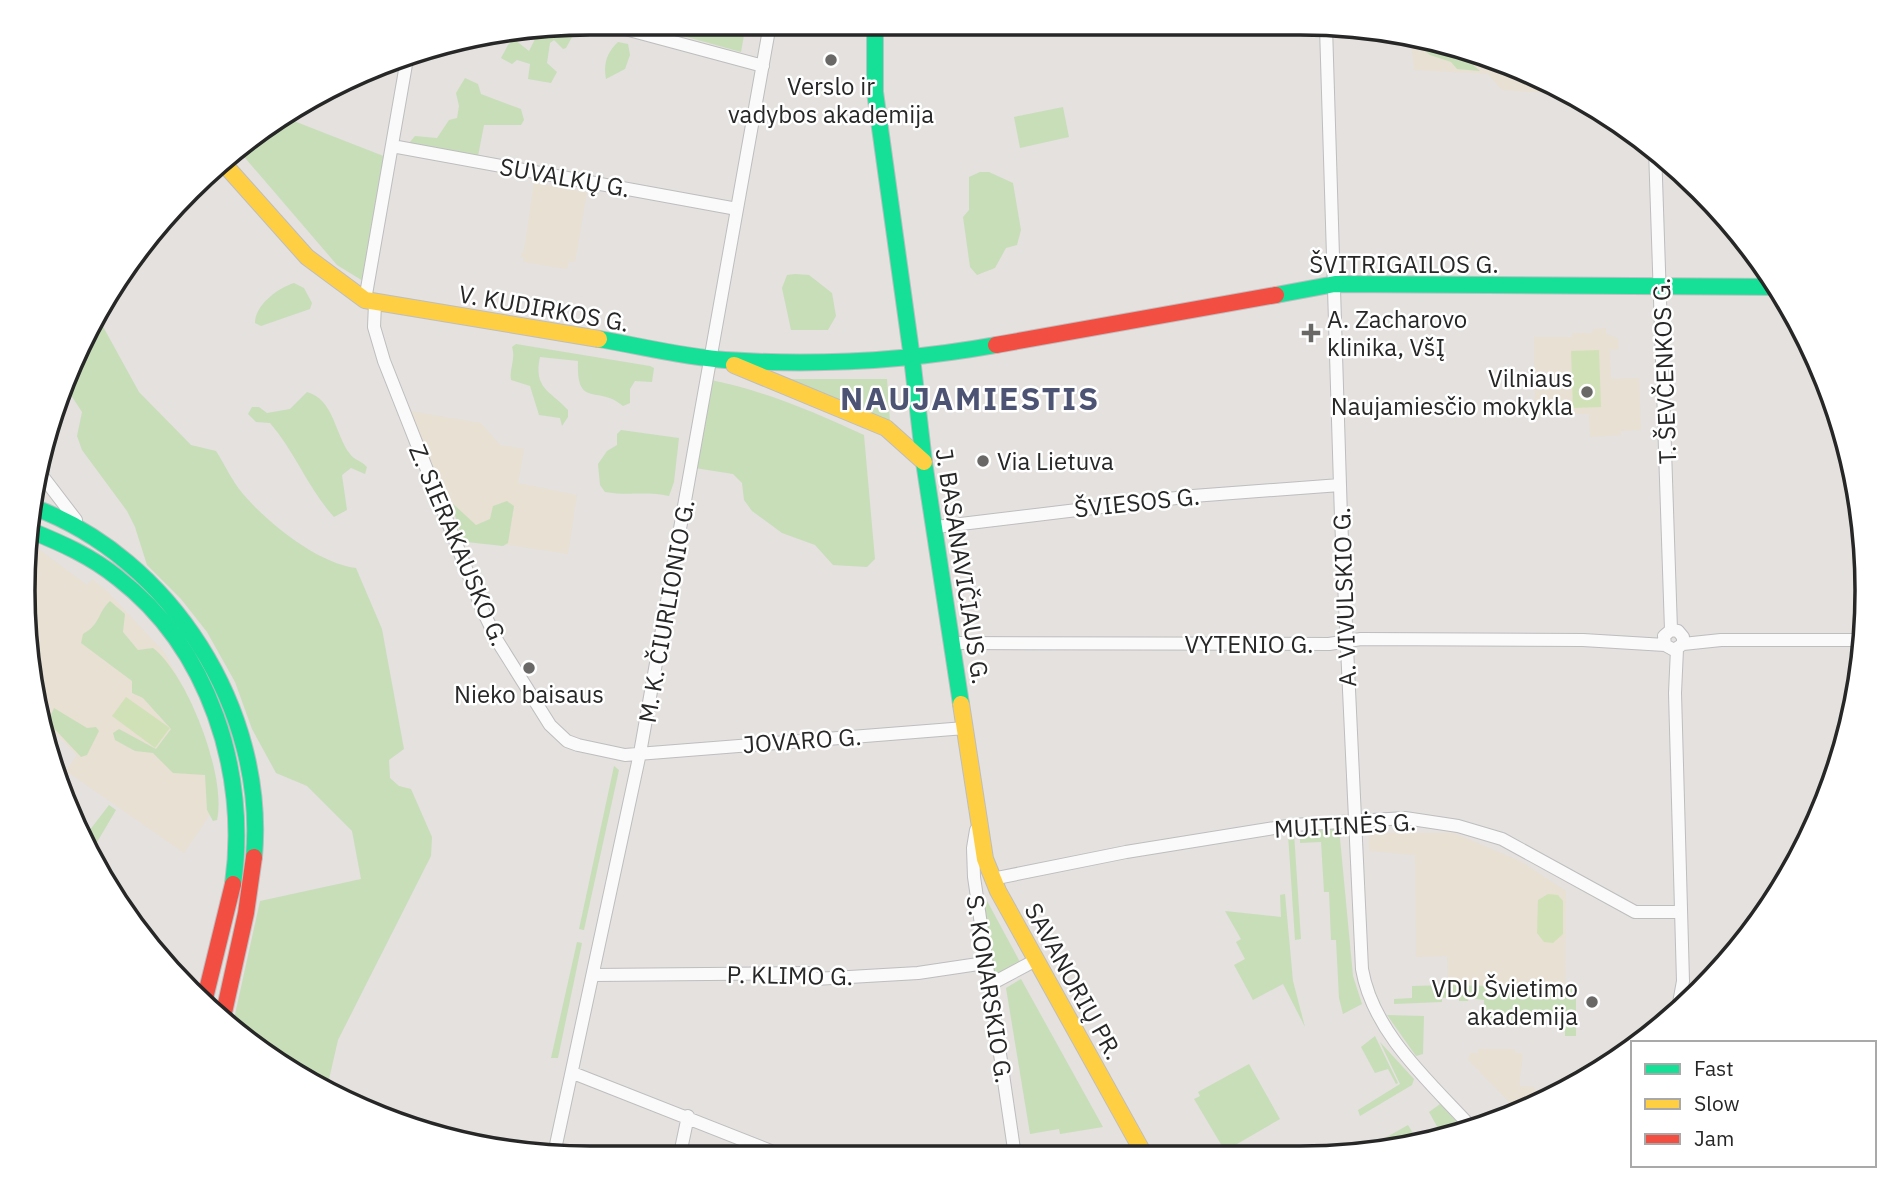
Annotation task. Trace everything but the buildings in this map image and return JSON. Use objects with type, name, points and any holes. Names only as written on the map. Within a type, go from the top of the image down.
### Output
[{"type":"main road","name":"J. BASANAVIČIAUS G.","points":[[875,35],[874,82],[924,462],[936,527],[977,823]]},
{"type":"main road","name":"V. KUDIRKOS G.","points":[[229,169],[308,260],[340,287],[370,301],[717,360],[850,362],[912,358]]},
{"type":"main road","name":"ŠVITRIGAILOS G.","points":[[912,358],[1335,284],[1764,287]]},
{"type":"main road","points":[[717,360],[886,428],[924,462]]},
{"type":"main road","points":[[41,511],[82,529],[107,545],[147,579],[191,631],[219,676],[246,746],[255,810],[255,850],[252,881],[225,1009]]},
{"type":"main road","points":[[38,533],[70,545],[95,559],[136,594],[160,619],[192,662],[218,717],[234,778],[237,849],[231,895],[207,991]]},
{"type":"main road","name":"SAVANORIŲ PR.","points":[[977,823],[992,879],[1139,1146]]},
{"type":"street","points":[[648,35],[763,66]]},
{"type":"street","name":"M. K. ČIURLIONIO G.","points":[[556,1145],[640,753],[717,360],[737,209],[768,35]]},
{"type":"street","name":"A. VIVULSKIO G.","points":[[1326,36],[1340,485],[1353,820],[1362,969],[1372,1005],[1386,1030],[1465,1121]]},
{"type":"street","name":"Z. SIERAKAUSKO G.","points":[[406,66],[370,301],[384,361],[498,642],[558,734],[578,745],[625,755],[640,753]]},
{"type":"street","name":"SUVALKŲ G.","points":[[392,146],[737,209]]},
{"type":"street","name":"T. ŠEVČENKOS G.","points":[[1656,164],[1674,640],[1681,912],[1686,988]]},
{"type":"street","points":[[46,481],[82,529]]},
{"type":"street","name":"ŠVIESOS G.","points":[[936,527],[1193,496],[1340,485]]},
{"type":"street","name":"VYTENIO G.","points":[[953,643],[1853,640]]},
{"type":"street","name":"JOVARO G.","points":[[640,753],[965,728]]},
{"type":"street","name":"MUITINĖS G.","points":[[992,879],[1170,844],[1353,820],[1405,818],[1481,831],[1502,839],[1635,912],[1681,912]]},
{"type":"street","name":"S. KONARSKIO G.","points":[[977,823],[973,848],[974,877],[1014,1146]]},
{"type":"street","points":[[991,984],[1036,960]]},
{"type":"street","name":"P. KLIMO G.","points":[[593,975],[808,973],[815,979],[918,973],[985,963]]},
{"type":"street","points":[[573,1073],[760,1146]]},
{"type":"street","points":[[682,1146],[688,1116]]},
{"type":"shaded area","points":[[1412,47],[1478,64],[1547,93],[1502,90],[1488,74],[1414,70]]},
{"type":"shaded area","points":[[534,183],[587,192],[575,262],[569,261],[567,269],[523,262],[524,258],[520,257],[524,250]]},
{"type":"shaded area","name":"Vilniaus Naujamiesčio mokykla","points":[[1606,328],[1606,334],[1618,338],[1619,349],[1610,350],[1611,379],[1639,378],[1641,430],[1621,431],[1621,435],[1590,437],[1589,414],[1535,414],[1534,337],[1572,337],[1572,333],[1592,333],[1593,329]]},
{"type":"shaded area","points":[[410,411],[481,423],[500,445],[524,449],[518,483],[577,495],[568,554],[463,538]]},
{"type":"shaded area","points":[[37,548],[87,585],[92,579],[107,591],[164,652],[187,694],[207,745],[216,806],[184,853],[66,771],[77,755],[53,731],[49,711],[51,707],[46,699],[36,627]]},
{"type":"shaded area","points":[[1369,833],[1454,833],[1520,861],[1566,891],[1565,988],[1448,985],[1447,956],[1416,957],[1415,855],[1369,851]]},
{"type":"shaded area","points":[[1478,1049],[1515,1049],[1515,1053],[1523,1053],[1519,1086],[1535,1087],[1535,1094],[1511,1104],[1468,1060],[1470,1053],[1478,1053]]},
{"type":"green space","points":[[679,35],[744,35],[741,52]]},
{"type":"green space","points":[[572,36],[566,48],[563,49],[554,40],[550,43],[547,63],[557,72],[551,83],[528,79],[530,64],[517,60],[512,64],[501,58],[512,41],[516,40],[529,51],[535,38]]},
{"type":"green space","points":[[618,42],[628,44],[630,55],[625,69],[606,79],[607,59]]},
{"type":"green space","points":[[1423,49],[1469,61],[1480,71],[1457,69],[1451,62],[1430,55]]},
{"type":"green space","points":[[465,78],[478,84],[481,94],[521,109],[524,120],[521,125],[484,125],[478,156],[413,147],[409,143],[415,136],[437,138],[449,120],[457,118],[459,106],[456,93]]},
{"type":"green space","points":[[1063,107],[1069,137],[1020,148],[1014,117]]},
{"type":"green space","points":[[294,121],[386,157],[363,281],[337,265],[244,157]]},
{"type":"green space","points":[[980,172],[989,172],[1013,183],[1021,230],[1017,245],[1006,248],[995,268],[977,275],[970,267],[963,217],[969,210],[969,177]]},
{"type":"green space","points":[[787,275],[809,275],[832,293],[836,316],[828,330],[791,330],[782,288]]},
{"type":"green space","points":[[294,283],[304,288],[312,303],[310,309],[261,326],[255,323],[259,310],[268,298]]},
{"type":"green space","points":[[102,325],[139,392],[191,445],[216,451],[235,484],[253,505],[279,529],[310,550],[341,565],[356,568],[382,629],[404,749],[389,760],[390,778],[399,786],[411,789],[432,837],[431,856],[338,1040],[329,1080],[282,1052],[235,1017],[260,901],[361,879],[352,831],[307,786],[276,773],[252,729],[235,682],[207,632],[181,599],[147,565],[127,511],[82,450],[77,436],[82,412],[71,395]]},
{"type":"green space","points":[[516,344],[650,366],[654,368],[652,382],[635,381],[630,389],[630,403],[623,406],[614,400],[585,391],[578,376],[578,361],[540,357],[538,368],[541,383],[568,410],[568,417],[562,426],[560,418],[539,415],[530,386],[511,380],[512,347]]},
{"type":"green space","points":[[1599,350],[1601,407],[1573,408],[1571,351]]},
{"type":"green space","points":[[786,379],[887,379],[890,422]]},
{"type":"green space","points":[[711,380],[789,403],[864,435],[875,559],[867,567],[833,565],[815,545],[782,533],[752,511],[744,500],[742,483],[733,474],[695,468]]},
{"type":"green space","points":[[307,392],[323,402],[350,454],[367,467],[365,474],[351,468],[342,475],[347,510],[334,517],[270,423],[256,422],[248,414],[252,407],[259,407],[267,413],[290,409]]},
{"type":"green space","points":[[621,430],[679,438],[674,482],[669,496],[605,492],[600,485],[598,464],[607,451],[617,445],[617,434]]},
{"type":"green space","points":[[507,501],[514,506],[508,543],[503,546],[466,542],[462,538],[451,502],[476,525],[490,519],[493,506]]},
{"type":"green space","points":[[110,601],[125,614],[123,632],[138,650],[153,648],[166,661],[191,703],[202,728],[216,779],[219,801],[217,820],[213,821],[207,810],[205,775],[173,773],[153,753],[135,751],[115,740],[113,733],[119,729],[156,749],[171,729],[143,698],[132,693],[132,681],[81,643],[83,634],[93,626]]},
{"type":"green space","points":[[126,697],[170,728],[155,748],[112,716]]},
{"type":"green space","points":[[54,708],[87,728],[96,727],[99,731],[87,755],[81,757],[52,727],[50,717]]},
{"type":"green space","points":[[614,766],[619,770],[584,930],[579,929]]},
{"type":"green space","points":[[109,805],[116,810],[96,844],[89,830]]},
{"type":"green space","points":[[1339,828],[1353,976],[1362,1004],[1343,1014],[1339,998],[1336,940],[1331,940],[1329,892],[1324,892],[1321,842],[1300,843],[1300,833]]},
{"type":"green space","points":[[1294,833],[1301,939],[1295,940],[1288,834]]},
{"type":"green space","points":[[979,886],[1020,962],[998,973],[993,973]]},
{"type":"green space","points":[[1285,894],[1293,981],[1305,1027],[1283,984],[1253,1000],[1234,965],[1245,959],[1236,942],[1241,939],[1225,911],[1281,917],[1280,895]]},
{"type":"green space","points":[[1548,894],[1558,895],[1563,901],[1563,934],[1553,943],[1544,942],[1537,933],[1538,900]]},
{"type":"green space","points":[[577,942],[582,943],[558,1058],[551,1058]]},
{"type":"green space","points":[[1021,979],[1103,1127],[1060,1134],[1059,1129],[1030,1134],[1006,988]]},
{"type":"green space","points":[[1412,986],[1576,988],[1576,1036],[1565,1036],[1565,1016],[1518,1015],[1518,1028],[1490,1025],[1489,1018],[1484,1018],[1484,1000],[1469,998],[1468,1001],[1459,1001],[1459,997],[1442,998],[1442,1002],[1394,1004],[1394,999],[1412,998]]},
{"type":"green space","points":[[1387,1015],[1424,1016],[1423,1054],[1416,1056]]},
{"type":"green space","points":[[1375,1036],[1398,1083],[1396,1084],[1388,1069],[1375,1073],[1361,1047]]},
{"type":"green space","points":[[1380,1042],[1414,1079],[1412,1085],[1360,1116],[1358,1110],[1400,1084]]},
{"type":"green space","points":[[1249,1064],[1280,1119],[1234,1146],[1222,1146],[1194,1099],[1200,1096],[1198,1092]]},
{"type":"green space","points":[[1440,1104],[1457,1123],[1438,1128],[1429,1112]]},
{"type":"green space","points":[[1408,1125],[1413,1134],[1408,1135],[1383,1139]]},
{"type":"traffic: fast","points":[[875,35],[875,92],[912,358]]},
{"type":"traffic: fast","points":[[1276,295],[1335,284],[1764,287]]},
{"type":"traffic: fast","points":[[599,339],[709,359],[759,362],[861,361],[996,345]]},
{"type":"traffic: fast","points":[[912,358],[924,462],[961,704]]},
{"type":"traffic: fast","points":[[41,511],[83,531],[128,563],[167,601],[200,646],[226,695],[244,747],[254,802],[254,857]]},
{"type":"traffic: fast","points":[[38,534],[86,557],[118,578],[150,607],[177,640],[199,676],[216,716],[228,757],[235,799],[233,884]]},
{"type":"traffic: slow","points":[[229,169],[307,257],[365,300],[599,339]]},
{"type":"traffic: slow","points":[[734,365],[886,428],[924,462]]},
{"type":"traffic: slow","points":[[961,704],[985,859],[998,891],[1139,1146]]},
{"type":"traffic: jam","points":[[996,345],[1276,295]]},
{"type":"traffic: jam","points":[[225,1009],[246,913],[254,857]]},
{"type":"traffic: jam","points":[[207,991],[233,884]]},
{"type":"place","name":"Verslo ir vadybos akademija","points":[[831,60]]},
{"type":"place","name":"A. Zacharovo klinika, VšĮ","points":[[1311,333]]},
{"type":"place","name":"Vilniaus Naujamiesčio mokykla","points":[[1587,392]]},
{"type":"place","name":"Via Lietuva","points":[[983,461]]},
{"type":"place","name":"Nieko baisaus","points":[[529,668]]},
{"type":"place","name":"VDU Švietimo akademija","points":[[1592,1002]]},
{"type":"district","name":"NAUJAMIESTIS","points":[[970,398]]}]
